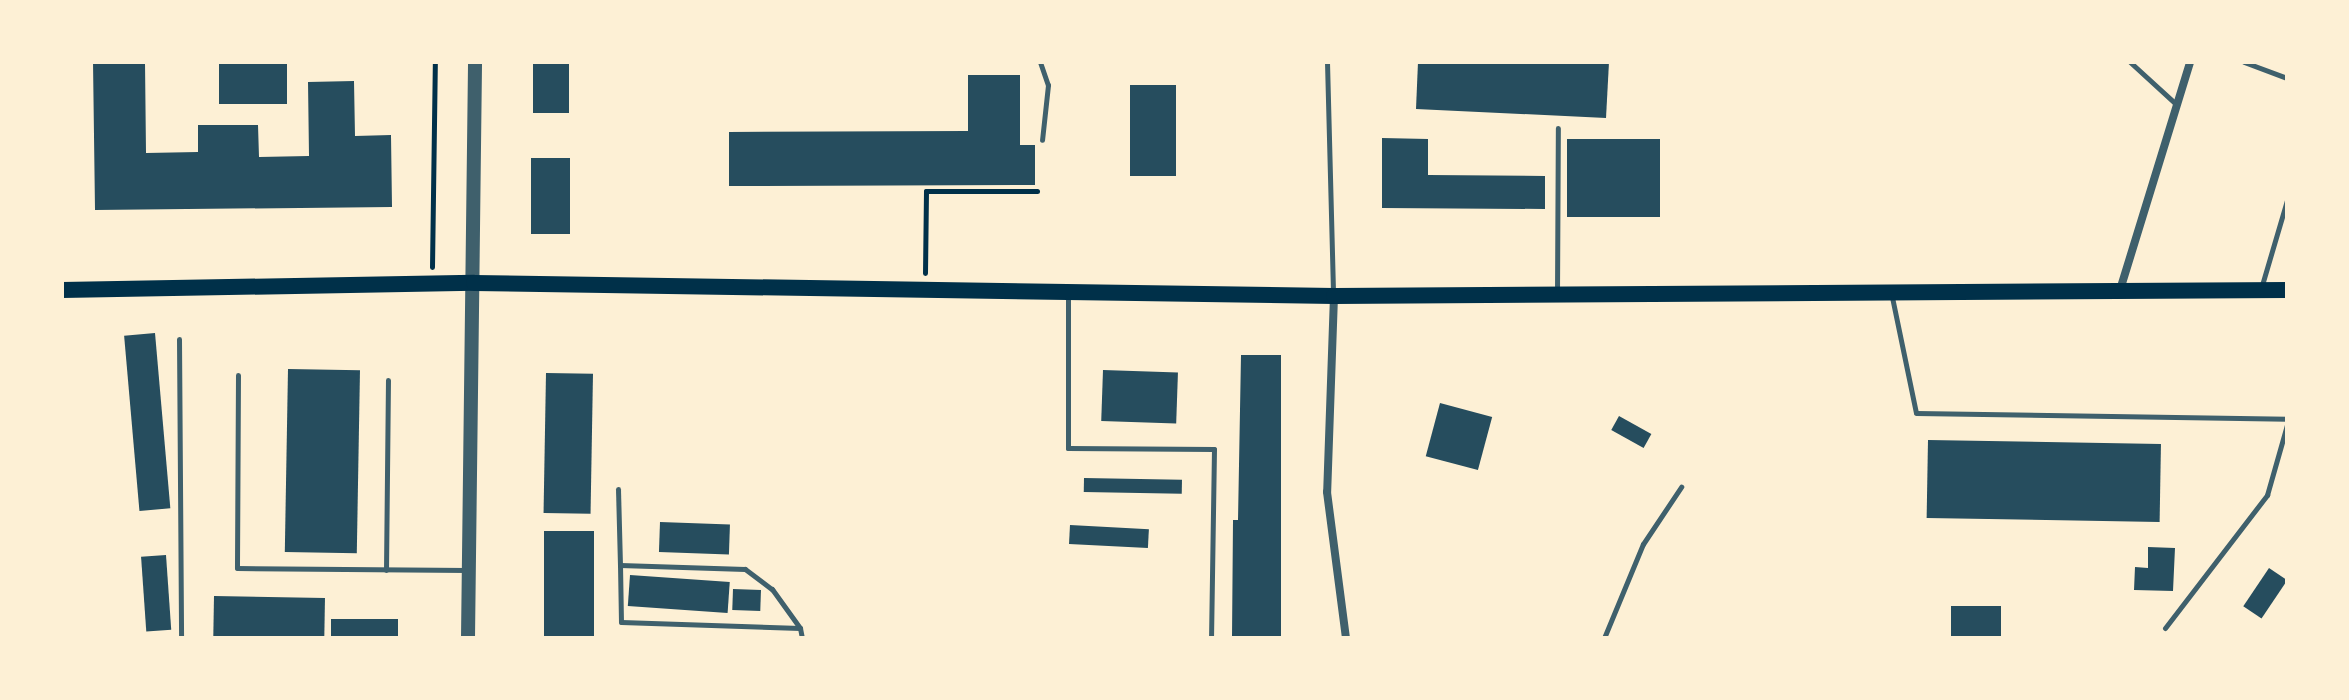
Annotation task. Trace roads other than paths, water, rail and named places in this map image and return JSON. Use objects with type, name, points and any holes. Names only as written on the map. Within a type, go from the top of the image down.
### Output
[{"type":"main road","points":[[62,290],[474,283],[1334,296],[2287,290]]},
{"type":"street","points":[[468,638],[475,62]]},
{"type":"street","points":[[2119,291],[2190,62]]},
{"type":"street","points":[[1334,296],[1327,492],[1346,638]]},
{"type":"lane","points":[[1040,62],[1048,85],[1042,140]]},
{"type":"lane","points":[[1327,62],[1334,296]]},
{"type":"lane","points":[[2130,62],[2177,105]]},
{"type":"lane","points":[[2244,62],[2287,78]]},
{"type":"lane","points":[[1557,295],[1558,128]]},
{"type":"lane","points":[[2261,290],[2287,200]]},
{"type":"lane","points":[[1891,292],[1916,413],[2287,422],[2267,495],[2165,628]]},
{"type":"lane","points":[[1068,293],[1068,448],[1214,449],[1211,638]]},
{"type":"lane","points":[[179,339],[181,638]]},
{"type":"lane","points":[[238,375],[237,568],[469,570]]},
{"type":"lane","points":[[386,570],[388,380]]},
{"type":"lane","points":[[1604,638],[1643,544],[1681,487]]},
{"type":"lane","points":[[618,489],[621,622],[800,628]]},
{"type":"lane","points":[[620,565],[745,569],[772,589],[800,628],[802,638]]}]
